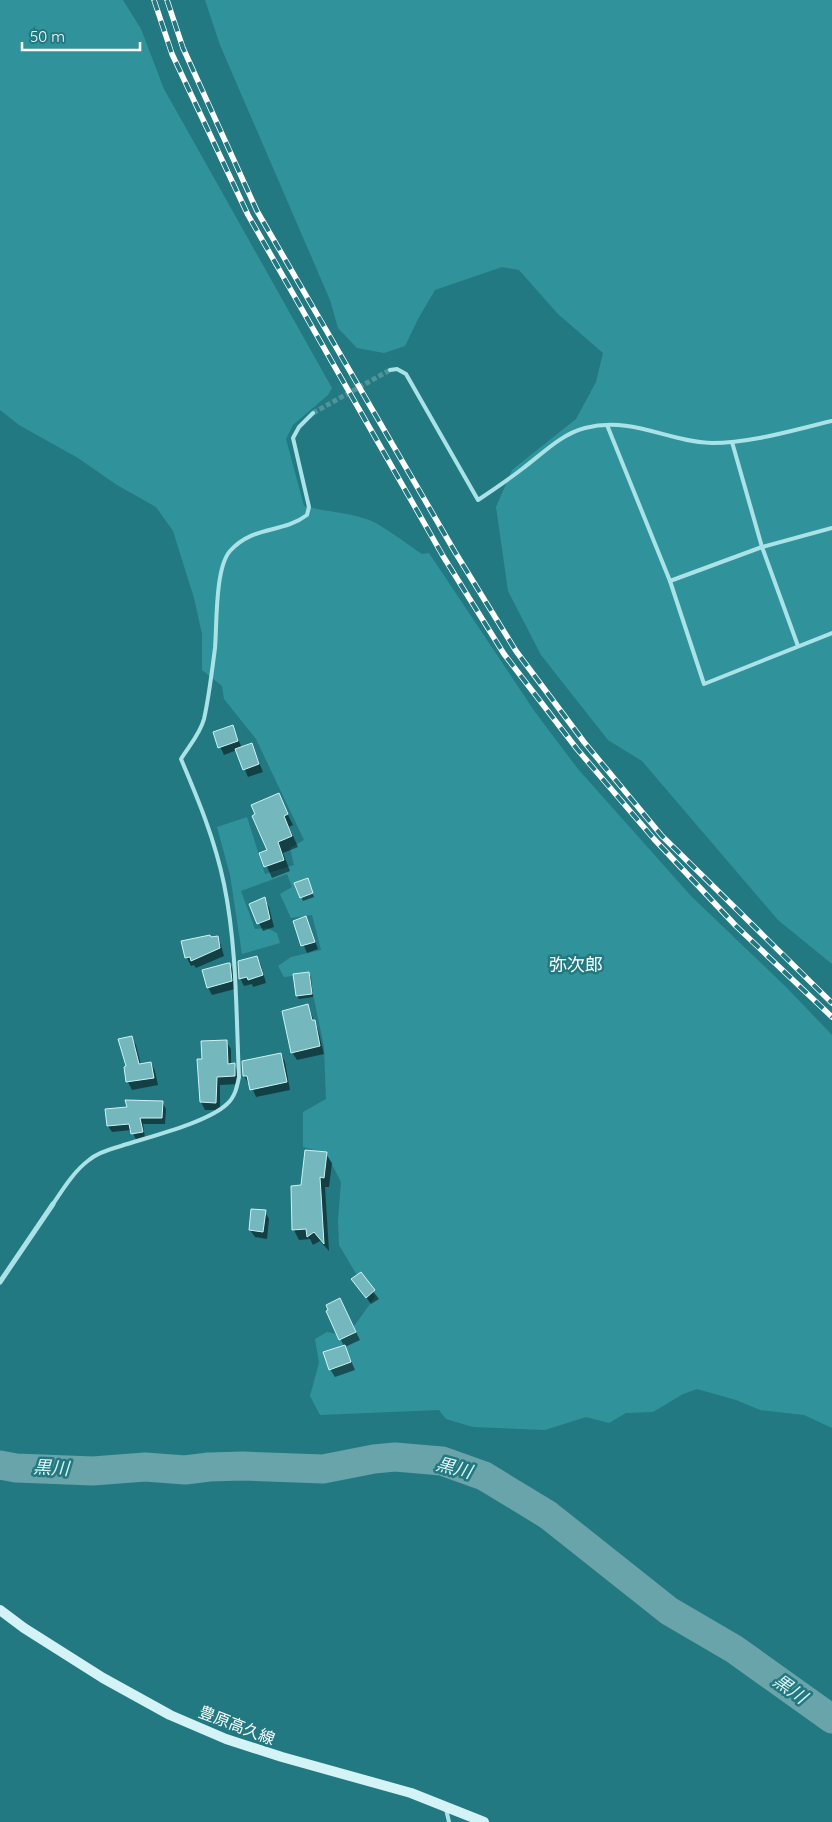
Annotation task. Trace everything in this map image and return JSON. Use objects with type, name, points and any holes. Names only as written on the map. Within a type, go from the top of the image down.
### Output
[{"type":"main road","name":"豊原高久線","points":[[0,1610],[24,1628],[103,1678],[170,1715],[226,1739],[282,1758],[411,1793],[484,1822]]},
{"type":"street","points":[[0,1282],[53,1204]]},
{"type":"lane","points":[[390,370],[397,369],[406,374],[478,500],[505,482],[562,438],[583,428],[626,425],[697,441],[732,442],[754,439],[832,421]]},
{"type":"lane","points":[[53,1204],[74,1175],[89,1159],[108,1150],[195,1122],[228,1104],[237,1090],[239,1076],[231,931],[224,884],[216,848],[203,810],[181,758],[204,720],[215,648],[222,566],[228,553],[250,535],[297,523],[308,515],[309,507],[293,438],[299,427],[313,413]]},
{"type":"lane","points":[[607,426],[670,581],[704,684],[832,632]]},
{"type":"lane","points":[[732,442],[762,547],[798,646]]},
{"type":"lane","points":[[670,581],[762,547],[832,528]]},
{"type":"lane","points":[[446,1807],[449,1822]]},
{"type":"shaded area","points":[[0,0],[123,0],[141,29],[164,89],[332,388],[328,395],[293,425],[286,439],[304,506],[353,515],[369,520],[389,531],[422,554],[429,553],[535,712],[578,769],[691,896],[786,987],[832,1035],[832,1428],[804,1415],[760,1410],[736,1400],[697,1389],[683,1394],[653,1412],[626,1413],[609,1423],[586,1417],[545,1430],[473,1427],[446,1419],[439,1410],[320,1415],[310,1396],[319,1363],[315,1339],[327,1332],[347,1336],[375,1297],[355,1272],[339,1245],[338,1221],[341,1182],[326,1153],[303,1147],[303,1112],[326,1099],[324,1047],[309,974],[284,977],[278,966],[291,957],[321,950],[312,915],[291,918],[280,894],[292,887],[287,874],[241,891],[255,929],[267,928],[277,933],[280,943],[242,954],[230,875],[217,827],[247,817],[265,874],[294,865],[290,848],[304,840],[256,739],[224,699],[222,686],[202,670],[202,634],[194,598],[173,531],[156,507],[117,485],[78,458],[19,425],[0,410]]},
{"type":"shaded area","points":[[205,0],[832,0],[832,964],[778,920],[642,761],[608,740],[541,655],[508,591],[496,507],[512,470],[576,419],[596,382],[603,353],[558,314],[519,270],[502,267],[435,290],[405,346],[384,353],[357,348],[338,328],[330,300],[220,45]]},
{"type":"building","points":[[233,725],[238,741],[218,748],[213,732]]},
{"type":"building","points":[[252,743],[259,764],[243,770],[235,749]]},
{"type":"building","points":[[279,793],[288,814],[284,816],[292,836],[278,842],[284,860],[264,867],[259,853],[267,850],[252,816],[255,814],[251,805]]},
{"type":"building","points":[[308,878],[313,893],[300,898],[294,883]]},
{"type":"building","points":[[265,897],[270,919],[257,924],[249,904]]},
{"type":"building","points":[[306,916],[315,942],[301,946],[293,921]]},
{"type":"building","points":[[210,935],[211,937],[218,936],[220,948],[191,961],[190,957],[185,958],[181,941]]},
{"type":"building","points":[[257,956],[263,975],[248,980],[247,977],[239,979],[238,961]]},
{"type":"building","points":[[230,963],[232,981],[207,988],[202,970]]},
{"type":"building","points":[[309,972],[312,994],[296,996],[293,974]]},
{"type":"building","points":[[308,1004],[312,1020],[315,1020],[320,1046],[291,1053],[282,1011]]},
{"type":"building","points":[[132,1036],[139,1064],[151,1062],[154,1078],[126,1082],[124,1067],[126,1066],[118,1039]]},
{"type":"building","points":[[227,1040],[228,1064],[235,1063],[235,1076],[217,1077],[216,1103],[200,1102],[197,1059],[202,1059],[201,1041]]},
{"type":"building","points":[[281,1053],[287,1082],[250,1090],[247,1076],[243,1076],[242,1061]]},
{"type":"building","points":[[125,1100],[163,1101],[162,1118],[140,1118],[143,1132],[131,1134],[129,1124],[107,1126],[105,1109],[127,1107]]},
{"type":"building","points":[[305,1150],[327,1152],[324,1178],[320,1177],[324,1244],[314,1232],[307,1237],[306,1229],[292,1230],[291,1186],[301,1185]]},
{"type":"building","points":[[251,1209],[266,1210],[263,1232],[249,1230]]},
{"type":"building","points":[[361,1272],[375,1290],[366,1298],[351,1279]]},
{"type":"building","points":[[340,1298],[356,1332],[339,1340],[326,1311],[328,1310],[326,1305]]},
{"type":"building","points":[[345,1345],[351,1362],[329,1370],[323,1352]]},
{"type":"waterway","name":"黒川","points":[[0,1465],[16,1468],[93,1471],[145,1467],[185,1470],[243,1466],[323,1469],[395,1457],[442,1461],[484,1476],[548,1515],[669,1611],[734,1649],[832,1719]]},
{"type":"tunnel","points":[[313,413],[390,370]]},
{"type":"railway","points":[[154,0],[172,54],[248,215],[443,556],[504,654],[577,749],[654,839],[736,926],[832,1017]]},
{"type":"railway","points":[[167,0],[183,48],[257,211],[455,552],[516,651],[584,742],[662,836],[832,1003]]},
{"type":"district","name":"弥次郎","points":[[576,965]]}]
